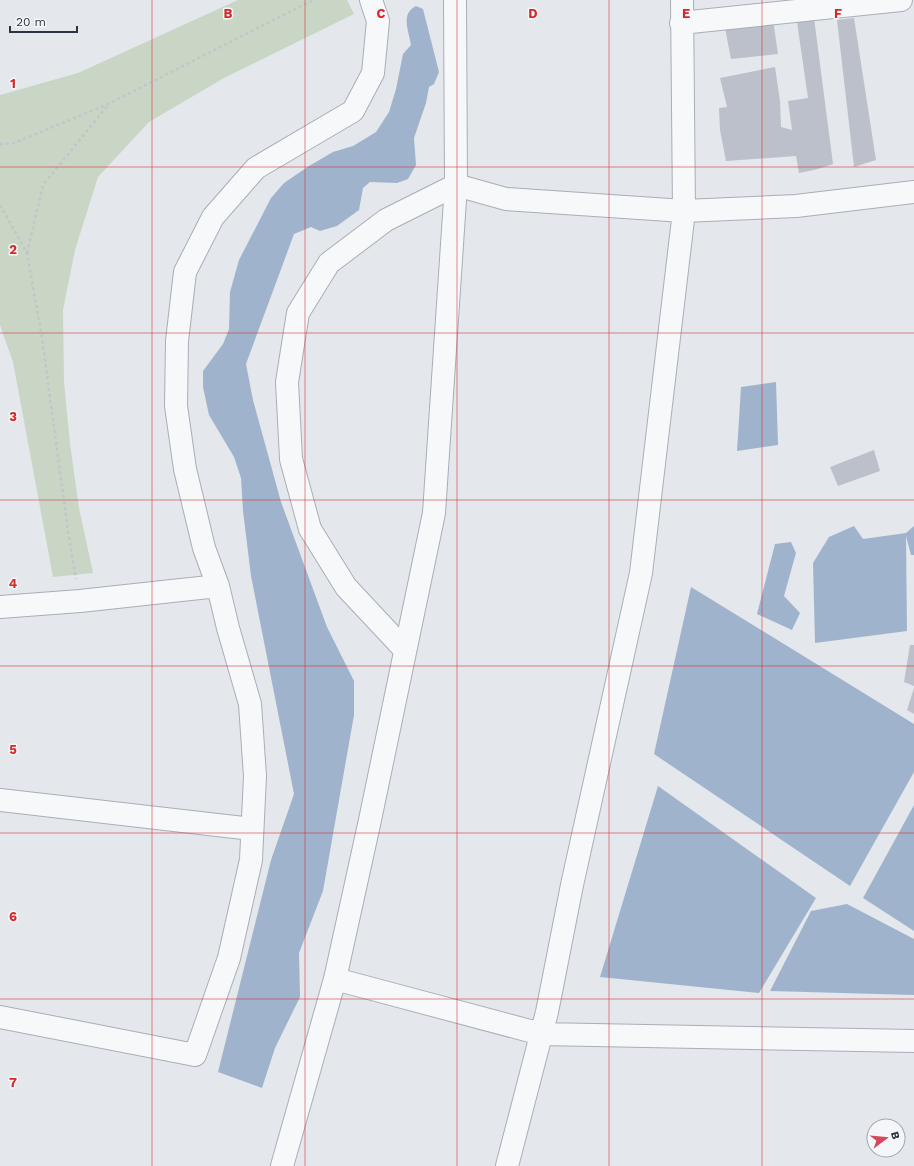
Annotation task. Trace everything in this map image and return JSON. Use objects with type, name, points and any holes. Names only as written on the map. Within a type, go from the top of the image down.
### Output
[{"type":"street","points":[[0,1016],[195,1055],[229,958],[251,860],[255,776],[250,704],[228,628],[218,586],[204,548],[185,469],[176,406],[177,341],[185,272],[213,217],[256,168],[353,111],[373,73],[378,21],[371,0]]},
{"type":"street","points":[[282,1166],[335,979],[369,828],[434,513],[456,184],[455,0]]},
{"type":"street","points":[[507,1166],[547,1012],[572,886],[641,573],[684,211],[681,23],[682,0]]},
{"type":"street","points":[[681,23],[901,0]]},
{"type":"street","points":[[406,650],[346,587],[310,529],[291,459],[287,382],[298,313],[329,263],[386,220],[456,184],[506,199],[684,211],[796,206],[914,192]]},
{"type":"street","points":[[0,607],[80,601],[218,586]]},
{"type":"street","points":[[0,800],[252,829]]},
{"type":"street","points":[[335,979],[541,1034],[914,1041]]},
{"type":"path","points":[[0,144],[14,143],[108,104],[313,0]]},
{"type":"path","points":[[26,253],[43,185],[108,104]]},
{"type":"path","points":[[0,204],[26,253],[42,338],[68,531],[80,601]]},
{"type":"green space","points":[[238,0],[347,0],[354,14],[224,78],[149,122],[98,177],[75,250],[63,310],[64,382],[70,444],[79,508],[93,573],[53,577],[13,362],[0,325],[0,95],[78,73]]},
{"type":"water","points":[[416,6],[423,9],[439,72],[434,84],[429,87],[426,103],[414,138],[416,165],[408,179],[397,183],[370,182],[363,188],[359,210],[337,226],[320,231],[311,227],[294,234],[246,364],[253,400],[281,502],[327,627],[354,681],[354,715],[323,891],[299,953],[300,997],[275,1048],[262,1088],[218,1072],[271,860],[294,794],[251,576],[243,511],[241,478],[234,457],[209,415],[203,387],[203,371],[223,344],[229,329],[230,292],[239,260],[271,198],[284,183],[309,166],[333,152],[353,146],[376,132],[389,112],[396,89],[403,54],[411,45],[407,29],[408,14],[411,9]]},
{"type":"water","points":[[776,382],[778,445],[737,451],[741,387]]},
{"type":"water","points":[[854,526],[863,539],[906,533],[914,526],[914,555],[911,555],[906,536],[907,631],[815,643],[813,563],[829,537]]},
{"type":"water","points":[[791,542],[796,553],[784,596],[800,613],[792,630],[757,614],[775,544]]},
{"type":"water","points":[[691,587],[914,724],[914,772],[850,886],[654,754]]},
{"type":"water","points":[[658,786],[816,898],[759,993],[600,977]]},
{"type":"water","points":[[914,805],[914,931],[863,898]]},
{"type":"water","points":[[847,904],[914,939],[914,995],[770,991],[811,911]]},
{"type":"building","points":[[814,18],[833,164],[799,173],[796,156],[726,161],[720,130],[719,108],[727,107],[720,78],[775,67],[780,101],[781,127],[792,130],[788,101],[808,98],[797,22]]},
{"type":"building","points":[[854,18],[876,160],[854,167],[837,20]]},
{"type":"building","points":[[773,20],[778,54],[731,59],[725,28]]},
{"type":"building","points":[[874,450],[880,471],[838,486],[830,467]]},
{"type":"building","points":[[910,645],[914,645],[914,686],[904,682]]},
{"type":"building","points":[[914,688],[914,714],[907,710]]}]
